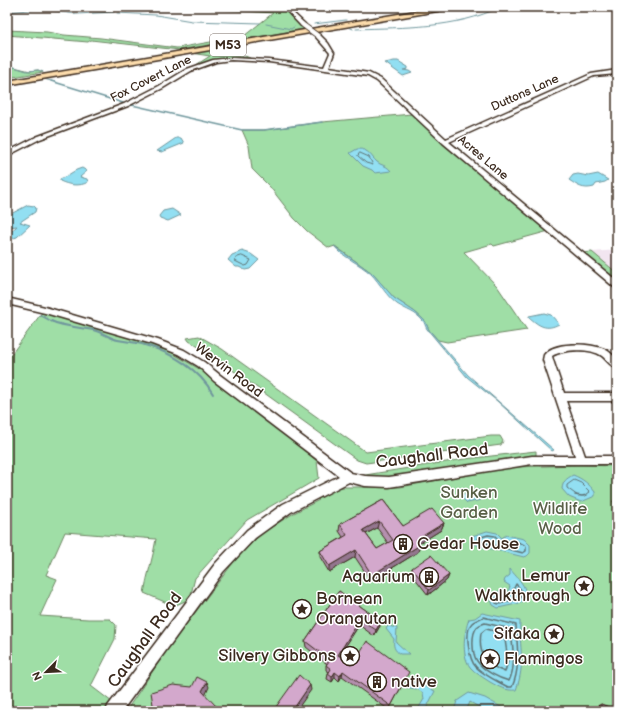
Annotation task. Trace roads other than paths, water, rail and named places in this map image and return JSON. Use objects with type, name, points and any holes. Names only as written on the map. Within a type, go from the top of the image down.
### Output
[{"type":"highway","name":"M53","points":[[7,80],[438,7]]},
{"type":"highway","name":"M53","points":[[7,83],[449,7]]},
{"type":"street","points":[[285,7],[326,44],[332,53],[326,68]]},
{"type":"street","name":"Fox Covert Lane","points":[[7,154],[38,138],[126,105],[201,65],[231,59],[244,59],[326,68]]},
{"type":"street","name":"Acres Lane","points":[[326,68],[369,75],[379,80],[445,142],[617,285]]},
{"type":"street","name":"Duttons Lane","points":[[445,142],[593,75],[617,72]]},
{"type":"street","name":"Wervin Road","points":[[7,302],[45,310],[127,332],[181,352],[201,364],[216,378],[348,477]]},
{"type":"street","points":[[581,459],[548,360],[548,355],[558,349],[594,349],[607,354],[617,366]]},
{"type":"street","points":[[560,397],[617,397]]},
{"type":"street","name":"Caughall Road","points":[[114,711],[219,568],[251,534],[287,508],[348,477],[365,481],[389,482],[532,460],[617,460]]},
{"type":"water","points":[[398,61],[408,67],[408,69],[403,70],[412,73],[403,76],[385,63]]},
{"type":"water","points":[[176,138],[181,138],[184,143],[162,152],[157,151]]},
{"type":"water","points":[[357,149],[365,150],[377,162],[391,171],[375,173],[363,166],[350,153]]},
{"type":"water","points":[[82,168],[87,171],[80,177],[87,179],[88,182],[85,184],[74,185],[60,181],[60,179]]},
{"type":"water","points":[[578,174],[588,176],[598,174],[608,180],[596,184],[594,187],[584,188],[569,180],[573,175]]},
{"type":"water","points":[[28,205],[36,208],[35,212],[20,222],[30,225],[17,237],[7,240],[7,235],[17,226],[7,227],[7,216]]},
{"type":"water","points":[[172,209],[181,215],[168,221],[160,218],[159,216],[163,211]]},
{"type":"water","points":[[334,246],[372,273],[394,298],[415,312],[425,321],[429,330],[468,375],[554,450],[552,451],[497,401],[467,377],[427,329],[424,322],[420,318],[393,301],[371,274],[342,254]]},
{"type":"water","points":[[242,251],[251,254],[259,260],[250,269],[245,270],[236,267],[228,260],[232,255]]},
{"type":"water","points":[[544,313],[551,315],[559,324],[546,327],[536,323],[529,317]]},
{"type":"water","points":[[573,475],[588,484],[595,492],[595,496],[581,502],[569,497],[562,489],[562,486],[565,480]]},
{"type":"water","points":[[478,490],[482,492],[484,497],[481,500],[467,503],[461,497],[461,494],[473,494]]},
{"type":"water","points":[[487,531],[497,533],[502,538],[506,535],[524,539],[530,545],[530,553],[524,557],[479,546],[473,543],[472,536]]},
{"type":"water","points":[[510,569],[523,585],[526,594],[525,599],[521,603],[498,608],[493,605],[490,597],[492,594],[500,591],[503,594],[508,592],[510,586],[504,582],[510,575]]},
{"type":"water","points":[[482,613],[520,621],[521,672],[516,690],[506,689],[490,682],[474,671],[467,662],[464,643],[467,625],[469,619],[475,618]]},
{"type":"water","points":[[388,626],[397,628],[396,642],[409,654],[400,654],[396,651],[394,639],[386,629]]},
{"type":"water","points":[[416,682],[435,691],[425,711],[417,711],[424,699],[423,693],[417,689],[402,687],[403,685]]},
{"type":"water","points":[[469,693],[485,698],[508,711],[486,711],[470,702],[466,711],[454,711],[457,701]]},
{"type":"waterway","points":[[356,29],[430,26],[466,19],[500,7]]},
{"type":"waterway","points":[[7,12],[40,9],[77,14],[114,12]]},
{"type":"waterway","points":[[117,13],[156,15],[192,21],[260,23]]},
{"type":"waterway","points":[[314,24],[346,20]]},
{"type":"waterway","points":[[266,24],[291,29],[294,27]]},
{"type":"waterway","points":[[349,27],[353,29]]},
{"type":"waterway","points":[[7,65],[27,71],[38,70],[43,72]]},
{"type":"waterway","points":[[44,79],[55,82]]},
{"type":"waterway","points":[[51,81],[123,103]]},
{"type":"waterway","points":[[114,111],[132,105],[242,130],[264,130],[322,122]]},
{"type":"waterway","points":[[40,315],[52,321]]},
{"type":"waterway","points":[[52,321],[66,326],[93,330],[121,341],[142,344],[175,357],[200,377],[213,394]]},
{"type":"place","name":"Cedar House","points":[[403,544]]},
{"type":"place","name":"Aquarium","points":[[429,577]]},
{"type":"place","name":"Lemur Walkthrough","points":[[584,586]]},
{"type":"place","name":"Bornean Orangutan","points":[[302,609]]},
{"type":"place","name":"Sifaka","points":[[554,634]]},
{"type":"place","name":"Silvery Gibbons","points":[[350,656]]},
{"type":"place","name":"Flamingos","points":[[490,659]]},
{"type":"place","name":"native","points":[[377,682]]},
{"type":"park label","name":"Sunken Garden","points":[[469,503]]},
{"type":"park label","name":"Wildlife Wood","points":[[560,519]]}]
